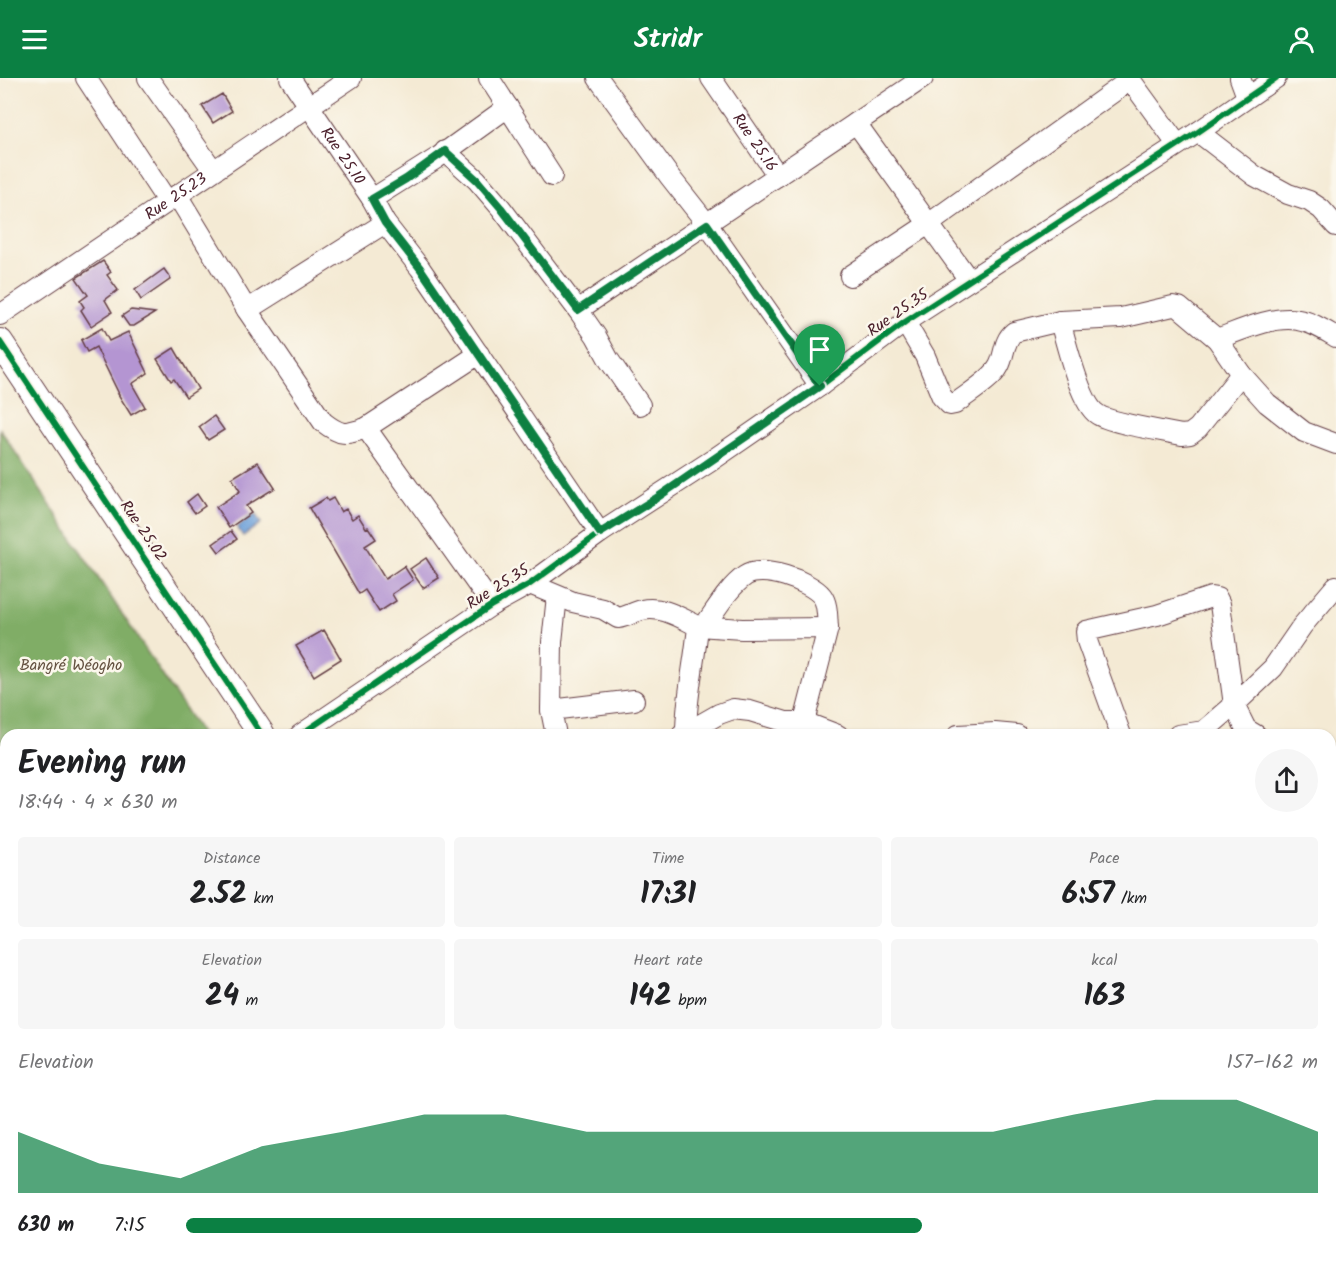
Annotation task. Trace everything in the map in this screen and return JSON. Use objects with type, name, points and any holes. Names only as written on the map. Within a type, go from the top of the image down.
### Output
[{"type":"main road","name":"Rue 25.02","points":[[0,342],[258,729]]},
{"type":"street","points":[[86,78],[172,198],[323,422],[334,431],[348,434],[366,428],[479,354]]},
{"type":"street","points":[[148,78],[213,170]]},
{"type":"street","name":"Rue 25.10","points":[[290,78],[372,199],[385,223],[420,268],[600,533]]},
{"type":"street","name":"Rue 25.23","points":[[0,315],[351,78]]},
{"type":"street","points":[[489,78],[552,176]]},
{"type":"street","points":[[598,78],[707,224],[820,386]]},
{"type":"street","name":"Rue 25.16","points":[[711,78],[778,176]]},
{"type":"street","points":[[1240,78],[1247,97]]},
{"type":"street","name":"Rue 25.35","points":[[309,729],[492,605],[530,584],[600,533],[655,499],[820,386],[905,322],[1198,132],[1276,78]]},
{"type":"street","points":[[850,276],[930,223],[1130,79],[1177,144]]},
{"type":"street","points":[[578,310],[856,123],[915,80]]},
{"type":"street","points":[[372,199],[406,179],[508,107]]},
{"type":"street","points":[[856,123],[969,280]]},
{"type":"street","points":[[1198,132],[1256,176],[1321,209],[1336,226]]},
{"type":"street","points":[[445,151],[477,180],[501,208],[578,310],[640,405]]},
{"type":"street","points":[[247,310],[385,223]]},
{"type":"street","points":[[905,322],[926,356],[942,397],[950,405],[955,404],[980,385],[998,368],[1008,336],[1014,332],[1060,321],[1121,318],[1173,306],[1183,310],[1216,339],[1241,374],[1267,403],[1304,432],[1336,444]]},
{"type":"street","points":[[1216,339],[1286,319],[1308,322],[1336,337]]},
{"type":"street","points":[[1060,321],[1085,398],[1090,408],[1103,417],[1182,435],[1191,434],[1241,374]]},
{"type":"street","points":[[366,428],[492,605]]},
{"type":"street","points":[[684,729],[701,626],[746,575],[760,570],[779,573],[811,588],[822,596],[826,606],[828,628],[804,723]]},
{"type":"street","points":[[530,584],[573,602],[603,609],[618,618],[643,609],[653,609],[681,616],[701,626],[751,629],[828,628]]},
{"type":"street","points":[[1206,729],[1272,668],[1302,626],[1336,586]]},
{"type":"street","points":[[555,729],[551,710],[552,642],[557,596]]},
{"type":"street","points":[[1119,729],[1087,641],[1086,631],[1157,615],[1211,597],[1217,598],[1220,604],[1234,705],[1246,729]]},
{"type":"street","points":[[551,710],[634,700]]},
{"type":"street","points":[[693,729],[733,708],[786,722],[804,723],[821,729]]},
{"type":"green space","name":"Bangré Wéogho","points":[[0,429],[198,729],[0,729]]},
{"type":"water","points":[[255,514],[261,523],[243,536],[237,527]]},
{"type":"building","points":[[222,94],[232,111],[213,123],[202,106]]},
{"type":"building","points":[[103,261],[111,272],[107,275],[118,290],[105,300],[112,312],[91,326],[81,310],[84,307],[80,301],[88,295],[76,278]]},
{"type":"building","points":[[164,269],[171,279],[141,300],[135,290]]},
{"type":"building","points":[[131,310],[155,313],[134,326],[129,326],[122,316]]},
{"type":"building","points":[[102,328],[109,341],[128,332],[148,373],[132,384],[145,407],[131,415],[118,394],[96,347],[87,352],[81,340]]},
{"type":"building","points":[[174,348],[198,389],[186,397],[174,379],[171,381],[157,359]]},
{"type":"building","points":[[214,416],[224,430],[208,440],[199,427]]},
{"type":"building","points":[[258,462],[275,488],[246,506],[251,513],[229,528],[216,507],[240,491],[232,478]]},
{"type":"building","points":[[197,494],[205,506],[195,513],[187,502]]},
{"type":"building","points":[[326,498],[328,501],[333,498],[341,512],[346,509],[352,519],[358,515],[366,528],[368,527],[376,539],[365,546],[385,579],[404,566],[413,580],[392,594],[396,601],[379,612],[365,590],[359,594],[309,508]]},
{"type":"building","points":[[231,531],[237,539],[219,552],[213,544]]},
{"type":"building","points":[[426,558],[439,578],[423,588],[410,569]]},
{"type":"building","points":[[324,630],[341,659],[314,676],[296,646]]},
{"type":"cycle path","points":[[309,729],[492,605],[530,584],[600,533],[711,461],[820,386],[905,322],[1198,132],[1276,78]]},
{"type":"cycle path","points":[[0,342],[258,729]]},
{"type":"route","points":[[445,151],[477,180],[501,208],[578,310],[707,224],[820,386],[655,499],[600,533],[420,268],[385,223],[372,199],[406,179],[445,151]]}]
